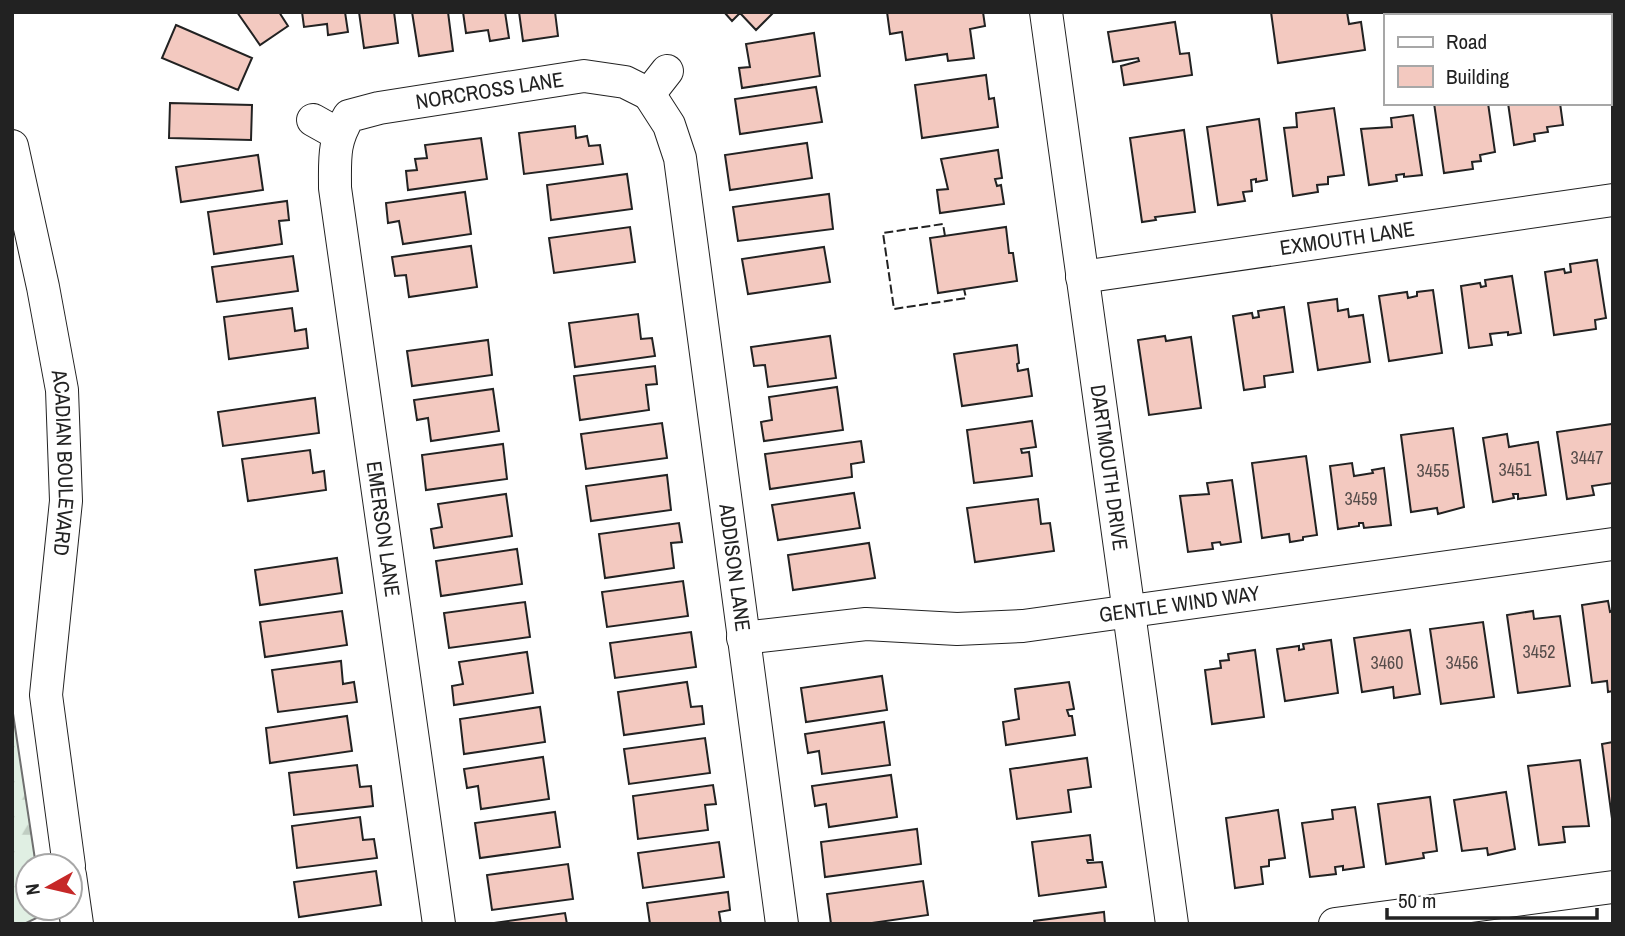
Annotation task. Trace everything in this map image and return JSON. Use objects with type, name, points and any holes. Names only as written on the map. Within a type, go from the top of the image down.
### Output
[{"type":"street","name":"DARTMOUTH DRIVE","points":[[1046,12],[1172,924]]},
{"type":"street","name":"NORCROSS LANE","points":[[326,127],[349,116],[379,108],[584,76],[625,82],[658,82]]},
{"type":"street","name":"ADDISON LANE","points":[[658,82],[680,158],[782,924]]},
{"type":"street","name":"EMERSON LANE","points":[[326,127],[335,159],[335,188],[439,924]]},
{"type":"street","name":"ACADIAN BOULEVARD","points":[[12,146],[62,390],[66,501],[46,695],[67,852]]},
{"type":"street","name":"EXMOUTH LANE","points":[[1082,277],[1613,200]]},
{"type":"street","name":"GENTLE WIND WAY","points":[[743,638],[866,624],[957,629],[1023,626],[1613,544]]},
{"type":"street","points":[[1335,924],[1613,887]]},
{"type":"green space","points":[[12,707],[34,852],[14,852],[14,922],[28,922],[12,924]]},
{"type":"building","points":[[237,12],[279,12],[288,26],[260,45]]},
{"type":"building","points":[[302,12],[345,12],[348,32],[328,35],[327,24],[304,27]]},
{"type":"building","points":[[359,12],[394,12],[398,43],[364,48]]},
{"type":"building","points":[[412,12],[448,12],[453,51],[419,56]]},
{"type":"building","points":[[463,12],[505,12],[509,38],[490,41],[488,30],[466,33]]},
{"type":"building","points":[[519,12],[555,12],[558,36],[523,41]]},
{"type":"building","points":[[724,12],[774,12],[756,30],[740,13],[732,21]]},
{"type":"building","points":[[887,12],[983,12],[985,26],[970,29],[974,58],[948,61],[947,54],[906,60],[902,32],[890,34]]},
{"type":"building","points":[[1271,12],[1347,12],[1349,24],[1361,22],[1365,50],[1278,63]]},
{"type":"building","points":[[1444,12],[1465,12],[1465,14]]},
{"type":"building","points":[[1175,22],[1180,54],[1189,53],[1192,75],[1124,85],[1121,66],[1139,61],[1138,58],[1113,62],[1108,32]]},
{"type":"building","points":[[176,25],[252,58],[238,90],[162,58]]},
{"type":"building","points":[[814,33],[820,76],[742,88],[739,68],[750,67],[746,44]]},
{"type":"building","points":[[986,75],[989,99],[994,98],[998,127],[922,138],[915,85]]},
{"type":"building","points":[[816,87],[822,122],[740,134],[735,99]]},
{"type":"building","points":[[170,103],[252,105],[251,140],[169,138]]},
{"type":"building","points":[[1434,105],[1488,105],[1495,152],[1480,155],[1481,161],[1472,162],[1473,169],[1444,173]]},
{"type":"building","points":[[1508,105],[1560,105],[1563,125],[1547,127],[1548,132],[1534,134],[1535,141],[1514,145]]},
{"type":"building","points":[[1334,108],[1344,175],[1328,177],[1328,184],[1317,185],[1318,192],[1293,196],[1284,128],[1297,127],[1296,113]]},
{"type":"building","points":[[1413,115],[1422,175],[1396,175],[1397,181],[1369,185],[1361,129],[1392,127],[1391,118]]},
{"type":"building","points":[[1259,119],[1267,180],[1251,180],[1252,191],[1243,192],[1245,201],[1218,205],[1207,127]]},
{"type":"building","points":[[575,126],[576,138],[587,136],[589,146],[600,145],[603,164],[524,174],[519,133]]},
{"type":"building","points":[[1184,130],[1195,212],[1155,217],[1156,220],[1142,222],[1130,138]]},
{"type":"building","points":[[481,138],[487,179],[408,190],[406,171],[417,170],[415,159],[427,158],[425,145]]},
{"type":"building","points":[[807,143],[812,178],[730,190],[725,155]]},
{"type":"building","points":[[998,150],[1002,178],[995,179],[997,186],[1001,185],[1004,204],[940,213],[937,190],[948,189],[941,159]]},
{"type":"building","points":[[258,155],[263,190],[181,202],[176,167]]},
{"type":"building","points":[[627,174],[632,209],[551,220],[547,185]]},
{"type":"building","points":[[465,192],[471,234],[403,244],[399,221],[388,223],[386,203]]},
{"type":"building","points":[[829,194],[833,229],[738,241],[733,207]]},
{"type":"building","points":[[287,201],[289,220],[279,221],[282,244],[214,254],[208,212]]},
{"type":"building","points":[[630,227],[635,262],[554,273],[549,238]]},
{"type":"building","points":[[1006,227],[1009,253],[1013,253],[1017,281],[938,293],[930,238]]},
{"type":"building","points":[[471,246],[477,287],[409,297],[406,275],[395,276],[392,257]]},
{"type":"building","points":[[824,247],[830,282],[748,294],[742,259]]},
{"type":"building","points":[[293,256],[298,291],[217,302],[212,267]]},
{"type":"building","points":[[1597,260],[1606,318],[1595,320],[1596,329],[1554,335],[1545,272],[1564,269],[1565,273],[1571,272],[1570,264]]},
{"type":"building","points":[[1512,276],[1521,333],[1490,334],[1492,345],[1469,348],[1461,286],[1480,283],[1481,287],[1486,286],[1485,280]]},
{"type":"building","points":[[1433,290],[1442,353],[1389,361],[1379,296],[1407,292],[1408,298],[1417,296],[1417,292]]},
{"type":"building","points":[[1337,299],[1338,311],[1348,309],[1349,317],[1363,315],[1370,362],[1318,370],[1308,303]]},
{"type":"building","points":[[1284,307],[1293,372],[1264,376],[1265,387],[1244,390],[1233,316],[1252,313],[1253,318],[1259,317],[1258,311]]},
{"type":"building","points":[[292,308],[295,331],[306,329],[308,348],[229,359],[224,317]]},
{"type":"building","points":[[638,314],[641,339],[652,338],[655,356],[575,367],[569,323]]},
{"type":"building","points":[[830,336],[836,378],[768,387],[765,365],[754,366],[751,347]]},
{"type":"building","points":[[1165,336],[1166,341],[1191,337],[1201,408],[1149,415],[1138,340]]},
{"type":"building","points":[[488,340],[492,375],[412,386],[407,351]]},
{"type":"building","points":[[1017,345],[1018,371],[1028,369],[1032,396],[962,406],[954,354]]},
{"type":"building","points":[[655,366],[657,384],[646,385],[649,410],[580,420],[574,376]]},
{"type":"building","points":[[837,387],[843,430],[764,441],[761,422],[772,420],[769,397]]},
{"type":"building","points":[[493,389],[499,431],[431,441],[428,418],[417,420],[414,400]]},
{"type":"building","points":[[315,398],[319,433],[223,446],[218,412]]},
{"type":"building","points":[[1032,421],[1036,447],[1021,449],[1022,453],[1029,452],[1032,476],[974,483],[967,430]]},
{"type":"building","points":[[662,423],[667,458],[586,469],[581,434]]},
{"type":"building","points":[[1612,424],[1613,483],[1592,486],[1594,495],[1567,499],[1557,432]]},
{"type":"building","points":[[1453,428],[1464,507],[1438,514],[1437,508],[1411,512],[1401,435]]},
{"type":"building","points":[[1507,434],[1509,447],[1538,442],[1546,495],[1518,499],[1518,494],[1513,494],[1514,498],[1493,502],[1483,438]]},
{"type":"building","points":[[861,441],[864,462],[851,464],[852,477],[770,489],[765,454]]},
{"type":"building","points":[[503,444],[507,479],[426,490],[422,455]]},
{"type":"building","points":[[310,450],[313,473],[324,471],[326,490],[248,501],[242,459]]},
{"type":"building","points":[[1306,456],[1317,535],[1290,542],[1289,534],[1262,538],[1252,463]]},
{"type":"building","points":[[1352,463],[1354,476],[1384,468],[1391,525],[1364,528],[1363,523],[1359,523],[1359,526],[1338,529],[1330,466]]},
{"type":"building","points":[[667,475],[671,510],[591,521],[586,486]]},
{"type":"building","points":[[1232,480],[1241,542],[1221,545],[1220,542],[1212,543],[1213,549],[1188,552],[1180,496],[1209,494],[1207,483]]},
{"type":"building","points":[[854,493],[860,528],[778,540],[772,505]]},
{"type":"building","points":[[506,494],[512,536],[434,548],[431,529],[442,527],[438,504]]},
{"type":"building","points":[[1038,499],[1041,524],[1050,523],[1054,551],[975,562],[967,508]]},
{"type":"building","points":[[679,523],[682,542],[671,543],[674,568],[605,578],[599,534]]},
{"type":"building","points":[[869,543],[875,578],[793,590],[788,555]]},
{"type":"building","points":[[517,549],[522,584],[441,596],[436,561]]},
{"type":"building","points":[[337,558],[342,593],[260,605],[255,570]]},
{"type":"building","points":[[683,581],[688,616],[607,627],[602,592]]},
{"type":"building","points":[[1608,601],[1610,612],[1613,611],[1613,691],[1608,692],[1607,681],[1592,683],[1582,605]]},
{"type":"building","points":[[525,602],[530,637],[449,648],[444,613]]},
{"type":"building","points":[[342,611],[347,645],[265,657],[260,622]]},
{"type":"building","points":[[1533,611],[1534,619],[1560,616],[1570,686],[1518,693],[1507,615]]},
{"type":"building","points":[[1483,622],[1494,697],[1441,704],[1430,629]]},
{"type":"building","points":[[1410,630],[1420,694],[1394,698],[1393,687],[1362,692],[1354,638]]},
{"type":"building","points":[[691,632],[696,667],[615,678],[610,643]]},
{"type":"building","points":[[1331,640],[1338,693],[1285,701],[1277,649],[1299,646],[1299,650],[1304,649],[1303,644]]},
{"type":"building","points":[[1255,650],[1264,717],[1212,724],[1205,670],[1221,668],[1220,661],[1229,660],[1228,654]]},
{"type":"building","points":[[527,652],[533,693],[454,705],[452,686],[463,684],[459,662]]},
{"type":"building","points":[[341,661],[343,684],[354,682],[357,702],[278,712],[272,670]]},
{"type":"building","points":[[882,676],[887,710],[806,722],[801,688]]},
{"type":"building","points":[[687,682],[691,707],[702,706],[704,724],[624,735],[618,692]]},
{"type":"building","points":[[1069,682],[1074,709],[1067,710],[1069,716],[1072,716],[1075,735],[1006,745],[1003,722],[1019,719],[1015,689]]},
{"type":"building","points":[[540,707],[545,742],[464,754],[460,719]]},
{"type":"building","points":[[347,716],[352,751],[270,763],[266,728]]},
{"type":"building","points":[[884,722],[890,765],[822,774],[819,751],[808,753],[805,734]]},
{"type":"building","points":[[705,738],[710,773],[629,784],[624,749]]},
{"type":"building","points":[[1613,742],[1613,826],[1602,744]]},
{"type":"building","points":[[543,757],[549,799],[481,809],[478,786],[467,788],[464,769]]},
{"type":"building","points":[[1087,758],[1091,787],[1068,790],[1071,812],[1017,819],[1010,769]]},
{"type":"building","points":[[1580,760],[1589,826],[1563,827],[1565,842],[1539,845],[1528,766]]},
{"type":"building","points":[[357,765],[360,787],[371,786],[373,806],[294,815],[289,773]]},
{"type":"building","points":[[891,775],[897,817],[829,827],[826,804],[815,806],[812,786]]},
{"type":"building","points":[[713,785],[716,804],[705,805],[708,830],[638,839],[633,796]]},
{"type":"building","points":[[1506,792],[1515,849],[1488,855],[1487,848],[1462,851],[1454,800]]},
{"type":"building","points":[[1430,797],[1437,851],[1423,853],[1424,858],[1386,864],[1378,804]]},
{"type":"building","points":[[1355,807],[1364,867],[1343,870],[1343,866],[1335,867],[1336,874],[1310,877],[1302,823],[1333,819],[1332,810]]},
{"type":"building","points":[[1278,810],[1285,858],[1269,860],[1269,866],[1261,867],[1263,884],[1235,888],[1226,818]]},
{"type":"building","points":[[555,812],[560,847],[480,858],[475,823]]},
{"type":"building","points":[[360,817],[363,840],[374,839],[377,858],[297,868],[292,826]]},
{"type":"building","points":[[917,829],[921,864],[825,877],[821,842]]},
{"type":"building","points":[[1090,835],[1093,860],[1087,860],[1088,863],[1102,862],[1106,887],[1039,896],[1032,842]]},
{"type":"building","points":[[719,842],[724,877],[643,888],[638,853]]},
{"type":"building","points":[[568,864],[573,899],[492,910],[487,875]]},
{"type":"building","points":[[376,871],[381,905],[299,917],[294,882]]},
{"type":"building","points":[[923,881],[928,915],[865,924],[831,924],[827,894]]},
{"type":"building","points":[[728,892],[730,910],[719,912],[721,924],[650,924],[647,903]]},
{"type":"building","points":[[1104,912],[1105,924],[1034,924],[1034,921]]},
{"type":"building","points":[[565,913],[567,924],[487,924]]},
{"type":"fence","points":[[945,236],[943,224],[883,233],[894,309],[966,298],[964,289]]}]
